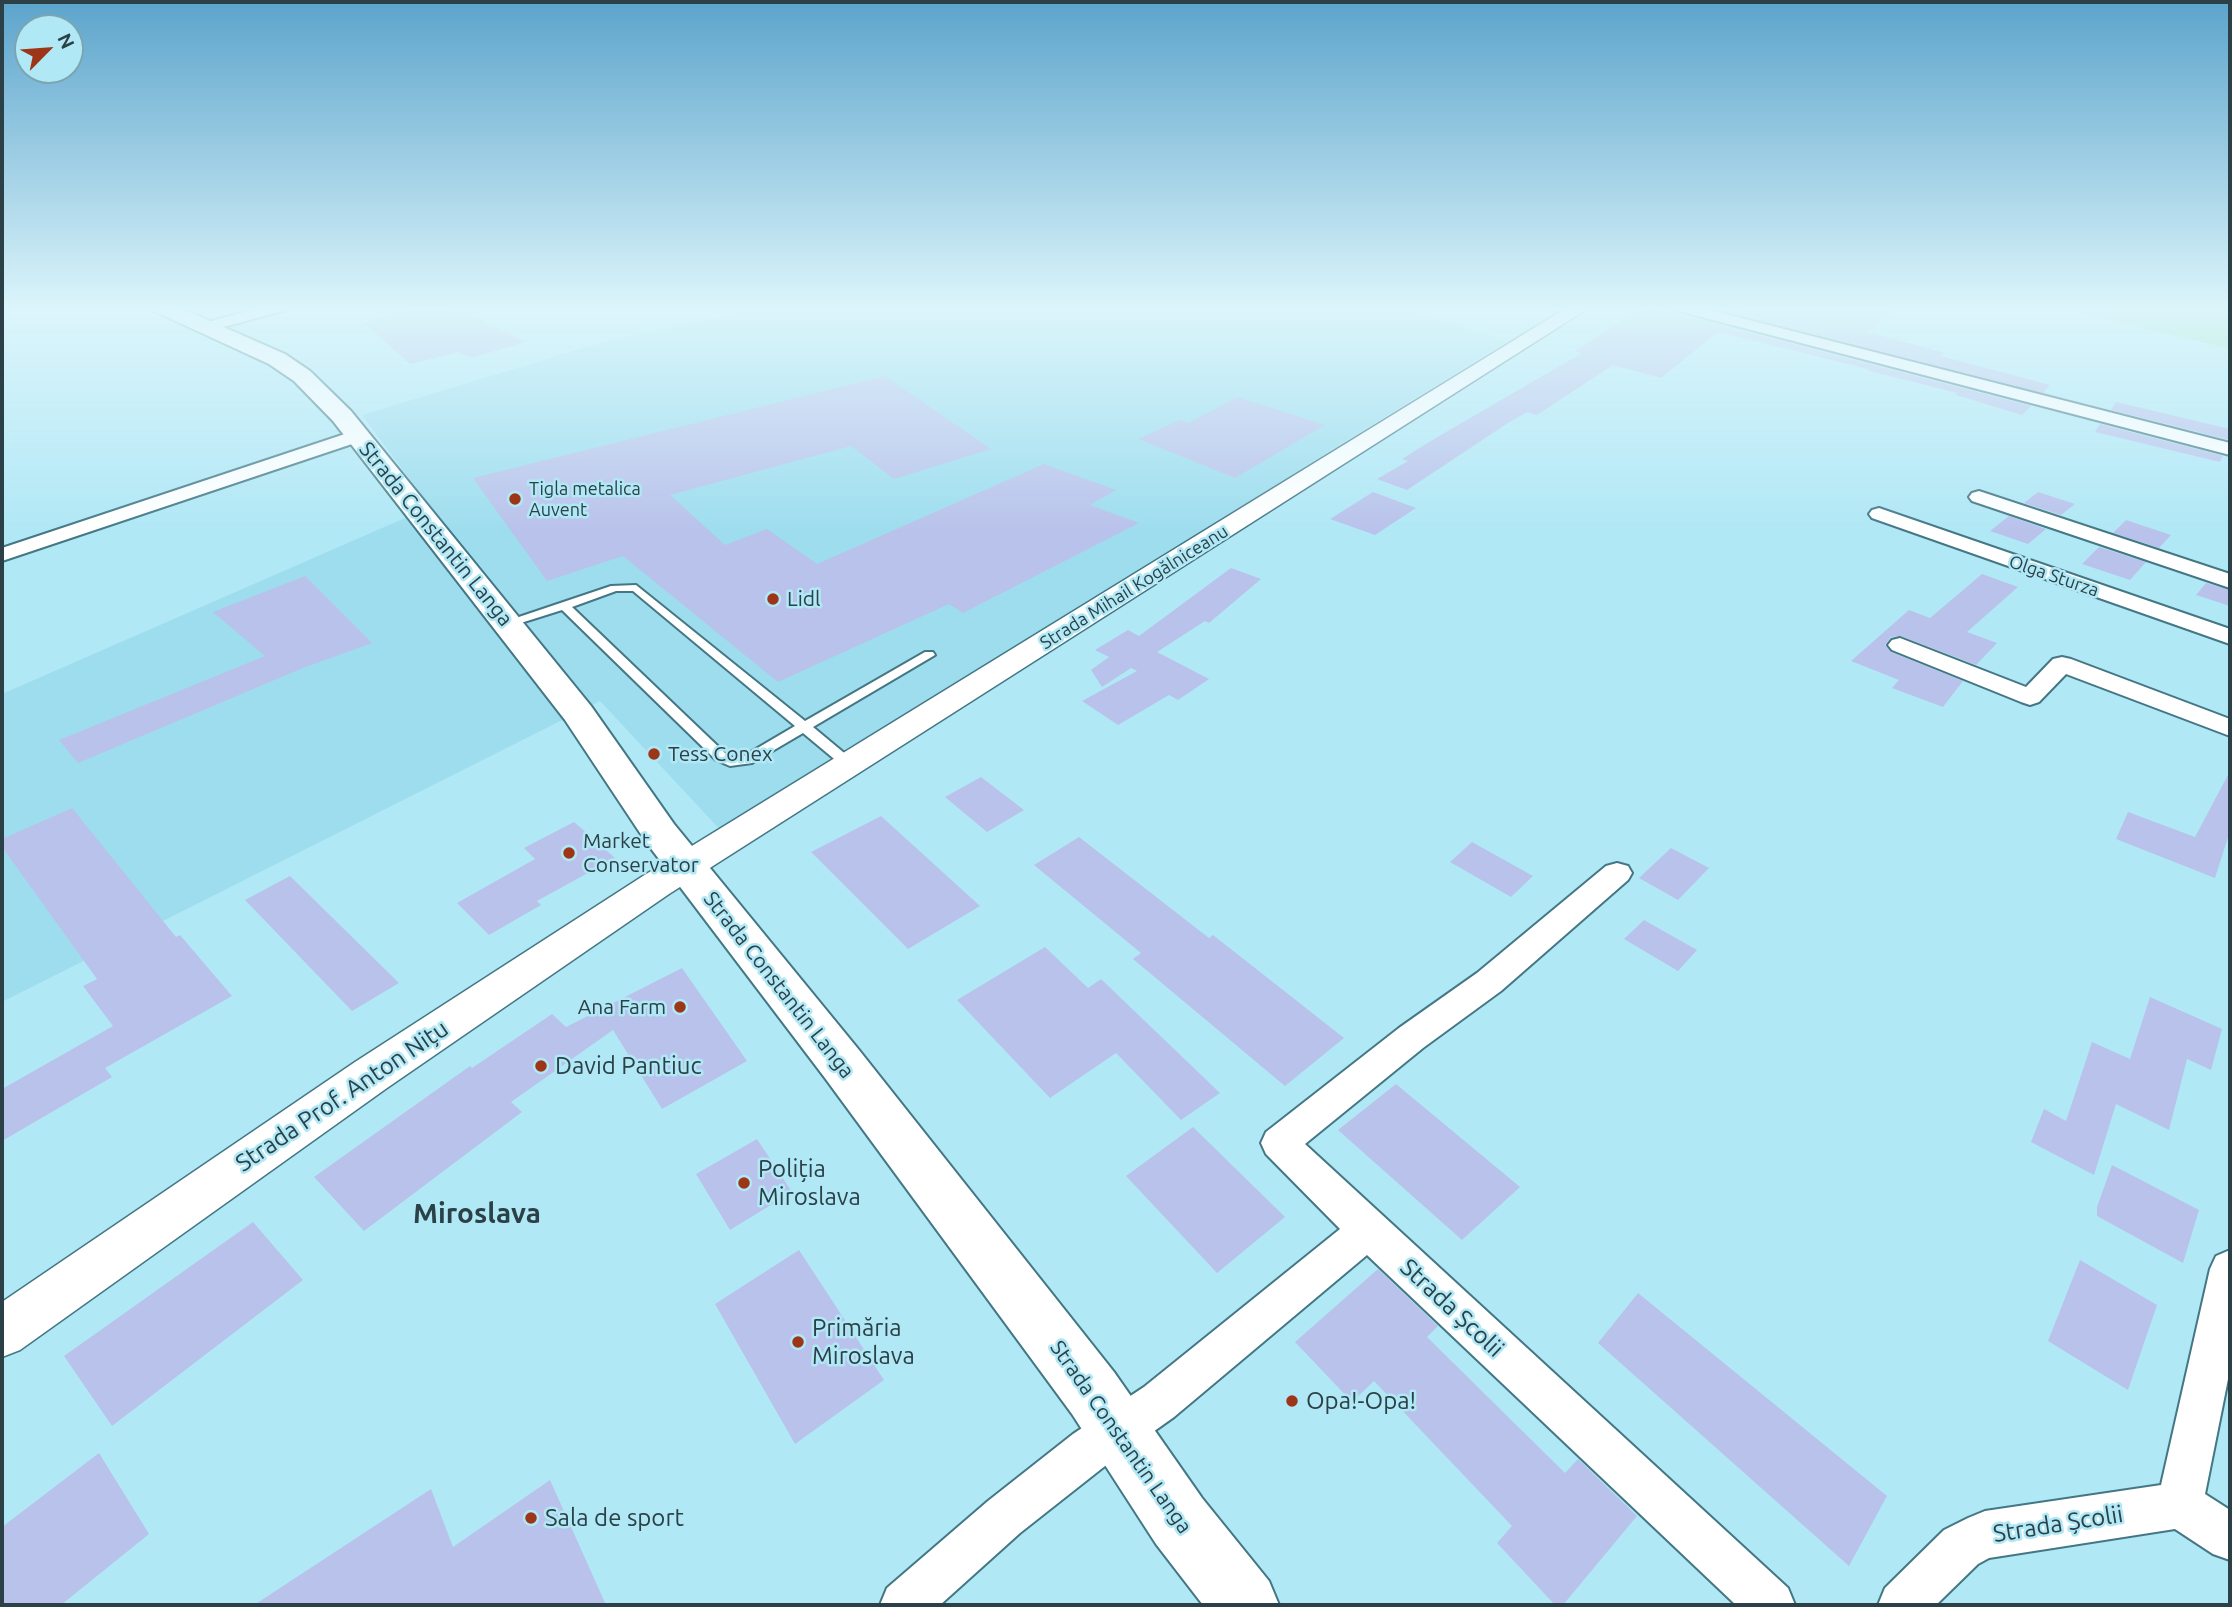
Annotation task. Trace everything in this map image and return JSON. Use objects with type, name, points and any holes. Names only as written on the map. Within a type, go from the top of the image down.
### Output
[{"type":"main road","name":"Strada Constantin Langa","points":[[309,382],[324,396],[357,436],[579,714],[660,834],[906,1147],[1093,1393],[1179,1521],[1245,1605]]},
{"type":"street","name":"Strada Mihail Kogălniceanu","points":[[687,866],[1461,382]]},
{"type":"street","points":[[1970,382],[2230,449]]},
{"type":"street","points":[[2,555],[357,436]]},
{"type":"street","points":[[1979,497],[2230,581]]},
{"type":"street","name":"Olga Sturza","points":[[1879,514],[2230,637]]},
{"type":"street","points":[[1900,645],[2030,697],[2062,664],[2230,729]]},
{"type":"street","name":"Strada Prof. Anton Nițu","points":[[2,1332],[370,1075],[687,866]]},
{"type":"street","name":"Strada Școlii","points":[[1617,873],[1510,965],[1411,1038],[1279,1143],[1368,1230],[1771,1605]]},
{"type":"street","points":[[904,1605],[1004,1517],[1088,1450],[1160,1402],[1368,1230]]},
{"type":"street","points":[[2230,1269],[2180,1505],[2230,1537]]},
{"type":"street","name":"Strada Școlii","points":[[1902,1605],[1961,1547],[1985,1535],[2180,1505]]},
{"type":"lane","points":[[508,624],[615,588],[636,588],[849,765]]},
{"type":"lane","points":[[564,606],[721,757],[730,762],[747,760],[929,655]]},
{"type":"shaded area","points":[[471,382],[1441,382],[725,835],[600,701],[2,1002],[2,694],[430,507],[362,415]]},
{"type":"building","points":[[861,382],[894,382],[991,449],[894,479],[851,446],[670,495],[725,545],[767,529],[817,564],[1044,464],[1116,490],[1090,505],[1139,523],[963,613],[949,604],[778,682],[623,556],[547,581],[473,478]]},
{"type":"building","points":[[1532,382],[1587,382],[1537,415],[1527,412],[1508,423],[1407,490],[1377,479],[1408,461],[1402,459]]},
{"type":"building","points":[[1913,382],[1939,382],[2031,406],[2022,415],[1956,395],[1957,393]]},
{"type":"building","points":[[2000,382],[2039,382],[2050,385],[2043,393]]},
{"type":"building","points":[[1237,397],[1325,425],[1235,478],[1138,439],[1180,420],[1189,423]]},
{"type":"building","points":[[2116,402],[2230,429],[2230,440],[2111,410]]},
{"type":"building","points":[[2100,424],[2223,456],[2220,462],[2095,432]]},
{"type":"building","points":[[1373,492],[1416,508],[1375,535],[1330,519]]},
{"type":"building","points":[[2038,492],[2075,504],[2061,515],[2024,503]]},
{"type":"building","points":[[2009,516],[2046,529],[2028,544],[1990,531]]},
{"type":"building","points":[[2126,520],[2171,535],[2159,548],[2113,533]]},
{"type":"building","points":[[2099,547],[2146,562],[2130,580],[2082,564]]},
{"type":"building","points":[[1231,568],[1261,579],[1209,623],[1205,621],[1157,652],[1209,679],[1178,700],[1169,695],[1118,725],[1082,701],[1137,671],[1131,668],[1102,687],[1091,670],[1109,657],[1095,650],[1128,630],[1139,636]]},
{"type":"building","points":[[1982,574],[2018,587],[1967,632],[1997,643],[1976,665],[1901,636],[1891,637],[1885,645],[1891,652],[1963,681],[1943,707],[1892,688],[1899,680],[1851,661],[1909,610],[1930,618]]},
{"type":"building","points":[[305,576],[372,643],[303,668],[78,763],[59,740],[265,656],[213,612]]},
{"type":"building","points":[[2206,583],[2230,590],[2230,606],[2196,595]]},
{"type":"building","points":[[2230,771],[2230,831],[2215,878],[2116,839],[2128,812],[2195,837]]},
{"type":"building","points":[[981,777],[1024,810],[987,832],[945,797]]},
{"type":"building","points":[[72,808],[176,937],[180,935],[232,996],[105,1068],[112,1077],[2,1141],[2,1089],[113,1026],[83,986],[97,979],[2,847],[2,839]]},
{"type":"building","points":[[881,816],[980,906],[908,949],[811,852]]},
{"type":"building","points":[[574,822],[615,858],[537,901],[541,905],[489,935],[457,903],[535,859],[524,848]]},
{"type":"building","points":[[1079,837],[1209,938],[1213,935],[1344,1038],[1285,1086],[1133,959],[1141,953],[1034,865]]},
{"type":"building","points":[[1472,842],[1533,876],[1511,897],[1450,862]]},
{"type":"building","points":[[1671,848],[1709,868],[1678,900],[1639,878]]},
{"type":"building","points":[[290,876],[399,983],[352,1011],[245,900]]},
{"type":"building","points":[[1644,920],[1697,950],[1678,971],[1624,939]]},
{"type":"building","points":[[1045,947],[1088,988],[1101,979],[1220,1093],[1181,1120],[1116,1053],[1050,1098],[957,1000]]},
{"type":"building","points":[[682,968],[747,1061],[662,1109],[613,1030],[511,1102],[522,1112],[364,1231],[314,1177],[470,1066],[472,1068],[552,1014],[566,1027]]},
{"type":"building","points":[[2150,997],[2222,1029],[2211,1070],[2187,1059],[2169,1130],[2116,1104],[2094,1175],[2031,1142],[2044,1109],[2066,1121],[2092,1042],[2130,1059]]},
{"type":"building","points":[[1396,1084],[1520,1187],[1462,1240],[1338,1130]]},
{"type":"building","points":[[1193,1127],[1285,1217],[1217,1273],[1126,1176]]},
{"type":"building","name":"Poliția Miroslava","points":[[757,1139],[792,1192],[730,1230],[696,1174]]},
{"type":"building","points":[[2112,1165],[2199,1210],[2183,1263],[2097,1216],[2097,1207]]},
{"type":"building","points":[[253,1222],[303,1280],[112,1426],[64,1356]]},
{"type":"building","name":"Primăria Miroslava","points":[[799,1250],[884,1380],[795,1444],[715,1304]]},
{"type":"building","points":[[2080,1260],[2157,1305],[2128,1390],[2048,1341]]},
{"type":"building","points":[[1378,1269],[1438,1326],[1427,1337],[1565,1473],[1578,1459],[1637,1516],[1563,1605],[1555,1605],[1497,1543],[1512,1526],[1374,1381],[1352,1402],[1295,1342]]},
{"type":"building","points":[[1638,1293],[1887,1496],[1849,1566],[1598,1343]]},
{"type":"building","points":[[99,1453],[149,1534],[61,1605],[2,1605],[2,1527]]},
{"type":"building","name":"Sala de sport","points":[[550,1480],[606,1605],[254,1605],[431,1489],[453,1547]]},
{"type":"place","name":"Tigla metalica Auvent","points":[[515,499]]},
{"type":"place","name":"Lidl","points":[[773,599]]},
{"type":"place","name":"Tess Conex","points":[[654,754]]},
{"type":"place","name":"Market Conservator","points":[[569,853]]},
{"type":"place","name":"Ana Farm","points":[[680,1007]]},
{"type":"place","name":"David Pantiuc","points":[[541,1066]]},
{"type":"place","name":"Poliția Miroslava","points":[[744,1183]]},
{"type":"place","name":"Primăria Miroslava","points":[[798,1342]]},
{"type":"place","name":"Opa!-Opa!","points":[[1292,1401]]},
{"type":"place","name":"Sala de sport","points":[[531,1518]]},
{"type":"district","name":"Miroslava","points":[[477,1214]]}]
